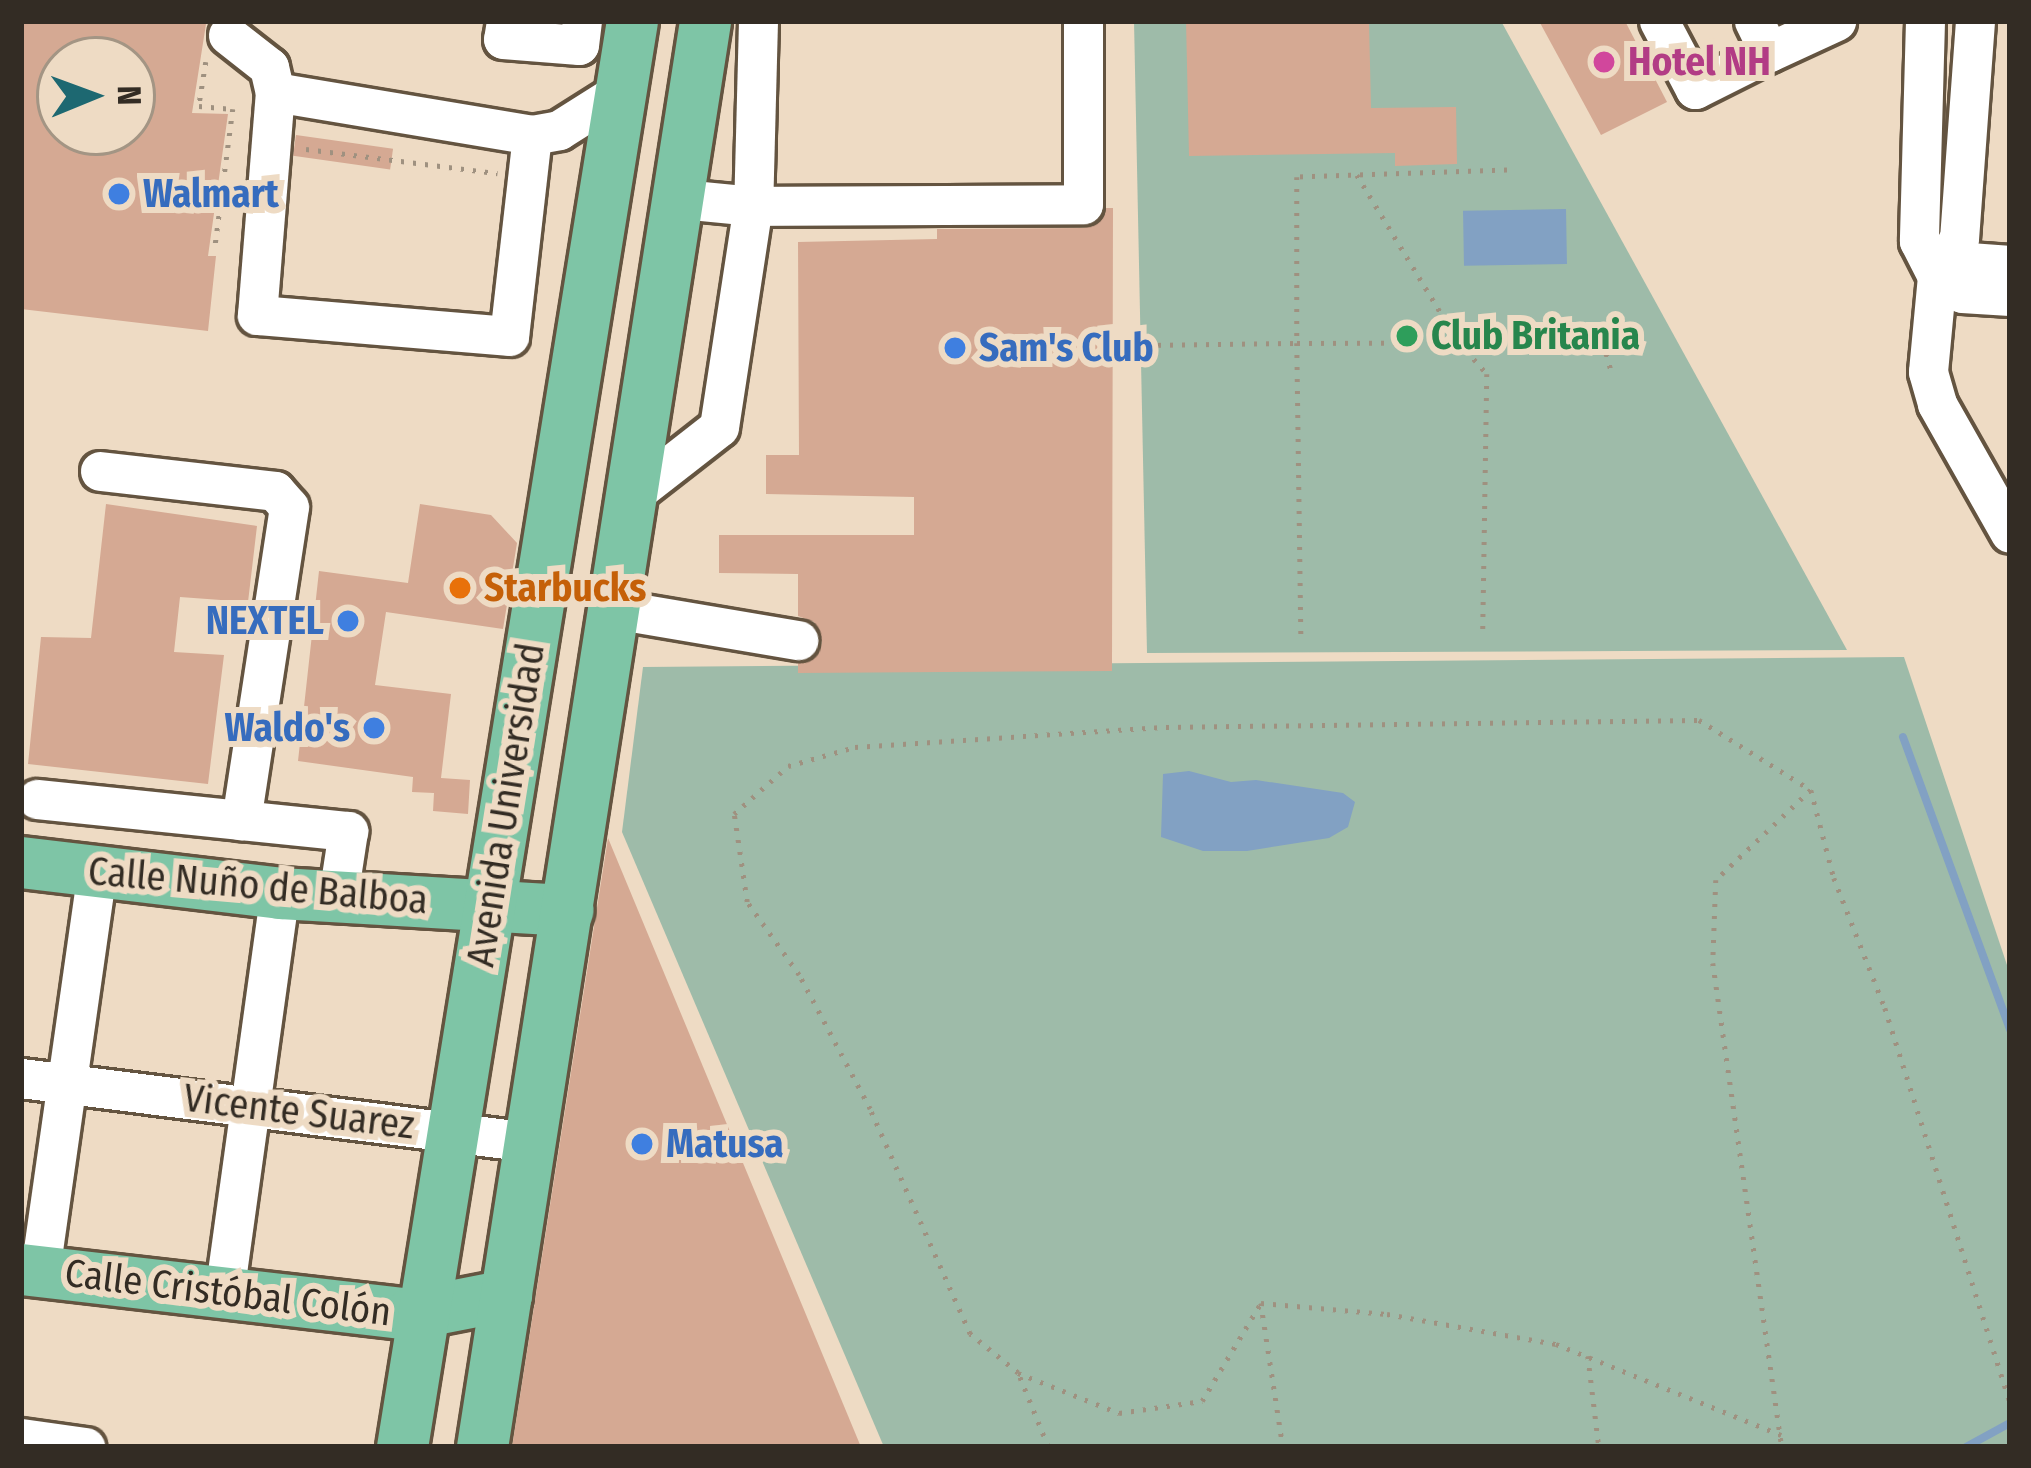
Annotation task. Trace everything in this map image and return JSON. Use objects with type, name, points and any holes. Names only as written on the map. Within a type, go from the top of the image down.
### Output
[{"type":"main road","name":"Avenida Universidad","points":[[482,1447],[681,199],[705,21]]},
{"type":"main road","name":"Avenida Universidad","points":[[402,1447],[428,1312],[490,906],[608,45]]},
{"type":"main road","name":"Calle Nuño de Balboa","points":[[21,862],[280,892],[567,910]]},
{"type":"main road","name":"Calle Cristóbal Colón","points":[[31,1270],[409,1315],[506,1295]]},
{"type":"street","points":[[275,92],[532,135],[559,130],[608,45],[503,38],[506,21]]},
{"type":"street","points":[[632,495],[719,427],[753,206],[758,21]]},
{"type":"street","points":[[681,199],[753,206],[1082,204],[1083,21]]},
{"type":"street","points":[[1660,21],[1696,89],[1762,37],[1836,21]]},
{"type":"street","points":[[1925,21],[1919,241],[1936,276],[1962,293],[2010,296]]},
{"type":"street","points":[[1975,21],[1959,238],[1936,276],[1928,372],[1937,404],[2010,533]]},
{"type":"street","points":[[218,39],[259,55],[269,67],[275,92],[257,315],[508,336],[532,135]]},
{"type":"street","points":[[1936,276],[1969,262],[2010,265]]},
{"type":"street","points":[[100,471],[275,491],[289,507],[242,820]]},
{"type":"street","points":[[614,610],[798,640]]},
{"type":"street","points":[[37,799],[348,831],[338,896]]},
{"type":"street","points":[[31,1270],[67,1084],[97,871]]},
{"type":"street","points":[[224,1294],[280,892]]},
{"type":"street","name":"Vicente Suarez","points":[[21,1078],[530,1142]]},
{"type":"street","points":[[21,1438],[85,1447]]},
{"type":"path","points":[[215,247],[232,109],[199,106],[218,39]]},
{"type":"path","points":[[1301,638],[1298,177],[1507,170]]},
{"type":"path","points":[[1357,175],[1458,341],[1487,374],[1483,634]]},
{"type":"path","points":[[1146,345],[1603,342],[1611,370]]},
{"type":"path","points":[[1261,1303],[1202,1401],[1119,1412],[1018,1373],[970,1334],[870,1109],[799,975],[747,902],[734,814],[788,766],[855,747],[1166,727],[1699,720],[1811,790],[1834,878],[1886,1008],[2010,1403]]},
{"type":"path","points":[[1782,1447],[1713,963],[1716,880],[1811,790]]},
{"type":"path","points":[[1261,1303],[1387,1314],[1556,1344],[1780,1435]]},
{"type":"path","points":[[1261,1303],[1283,1447]]},
{"type":"path","points":[[1588,1356],[1599,1447]]},
{"type":"path","points":[[1018,1373],[1048,1447]]},
{"type":"green space","name":"Club Britania","points":[[1134,21],[1501,21],[1847,650],[1147,653]]},
{"type":"green space","points":[[1904,657],[2010,974],[2010,1447],[884,1447],[622,832],[643,667]]},
{"type":"water","points":[[1566,209],[1567,264],[1464,266],[1463,211]]},
{"type":"water","points":[[1189,771],[1231,782],[1256,780],[1343,793],[1355,802],[1348,827],[1329,838],[1247,851],[1203,851],[1161,837],[1163,774]]},
{"type":"building","name":"Walmart","points":[[21,21],[206,24],[192,113],[228,114],[208,256],[216,256],[208,331],[21,309]]},
{"type":"building","points":[[1186,21],[1369,21],[1371,108],[1456,107],[1457,164],[1395,166],[1395,153],[1189,156]]},
{"type":"building","name":"Hotel NH","points":[[1539,21],[1625,21],[1667,102],[1601,135]]},
{"type":"building","points":[[296,135],[393,149],[390,169],[293,156]]},
{"type":"building","name":"Sam's Club","points":[[1106,208],[1113,208],[1112,671],[798,673],[798,663],[816,656],[822,643],[814,622],[798,616],[798,574],[719,573],[719,535],[914,535],[914,497],[766,494],[766,455],[799,455],[798,242],[937,239],[937,229],[1083,228],[1096,224]]},
{"type":"building","points":[[106,504],[257,526],[248,602],[180,597],[174,652],[224,655],[208,784],[28,764],[41,637],[91,638]]},
{"type":"building","points":[[420,504],[491,515],[517,543],[503,629],[386,612],[375,685],[451,694],[441,778],[470,780],[468,814],[433,811],[434,793],[412,792],[413,777],[298,761],[319,571],[408,583]]},
{"type":"building","name":"Matusa","points":[[608,838],[861,1447],[512,1447]]},
{"type":"waterway","points":[[1903,737],[2010,1030]]},
{"type":"waterway","points":[[1966,1447],[2010,1423]]},
{"type":"place","name":"Hotel NH","points":[[1604,62]]},
{"type":"place","name":"Walmart","points":[[119,194]]},
{"type":"place","name":"Club Britania","points":[[1407,336]]},
{"type":"place","name":"Sam's Club","points":[[955,348]]},
{"type":"place","name":"Starbucks","points":[[460,588]]},
{"type":"place","name":"NEXTEL","points":[[348,621]]},
{"type":"place","name":"Waldo's","points":[[374,728]]},
{"type":"place","name":"Matusa","points":[[642,1144]]}]
